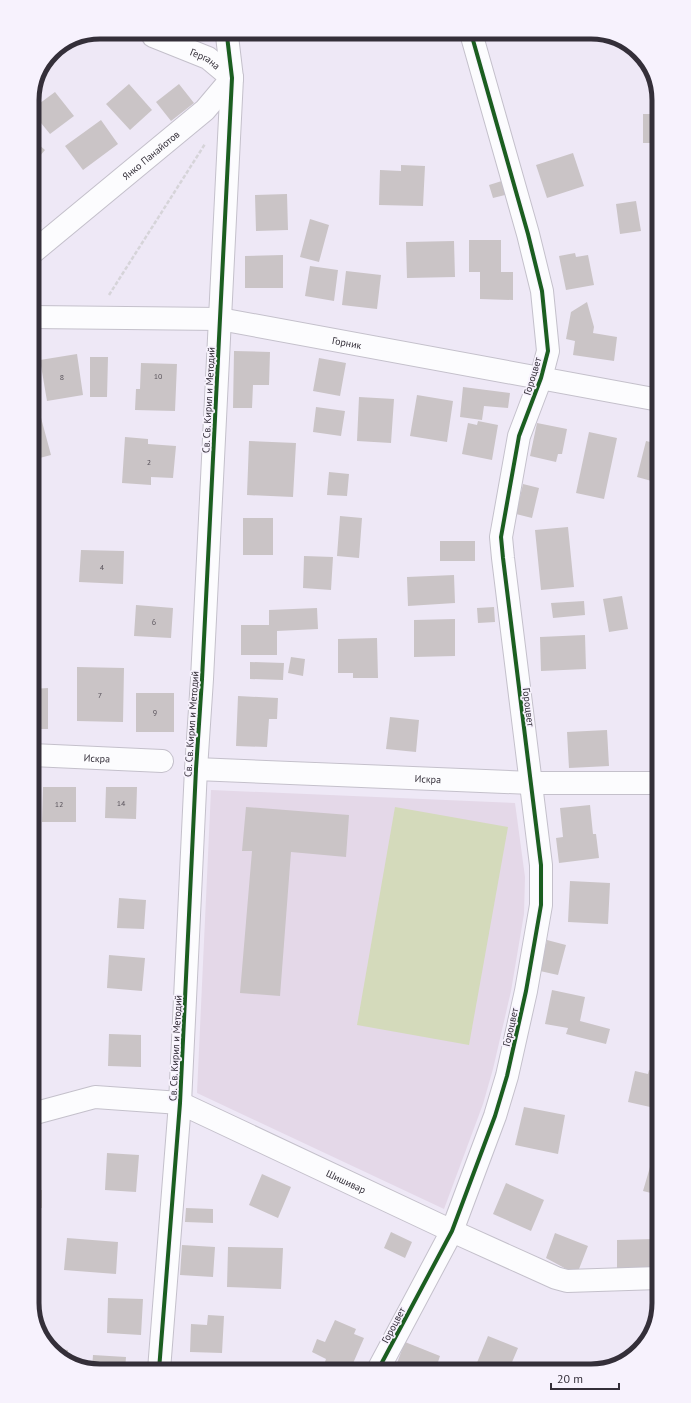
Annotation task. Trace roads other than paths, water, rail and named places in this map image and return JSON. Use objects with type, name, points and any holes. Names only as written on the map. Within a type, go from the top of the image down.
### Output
[{"type":"street","name":"Гергана","points":[[160,39],[208,58],[232,78]]},
{"type":"street","points":[[227,39],[232,78]]},
{"type":"street","name":"Гороцвет","points":[[381,1364],[452,1230],[495,1116],[507,1076],[526,991],[541,905],[541,865],[503,558],[502,537],[519,436],[542,378],[548,351],[542,291],[528,234],[473,39]]},
{"type":"street","name":"Янко Панайотов","points":[[39,247],[206,110],[232,78]]},
{"type":"street","name":"Св. Св. Кирил и Методий","points":[[159,1364],[180,1103],[232,78]]},
{"type":"street","name":"Горник","points":[[39,317],[220,319],[652,399]]},
{"type":"street","name":"Искра","points":[[39,755],[162,761]]},
{"type":"street","name":"Искра","points":[[196,769],[531,783],[652,783]]},
{"type":"street","name":"Шишивар","points":[[39,1112],[95,1097],[180,1103],[556,1278],[567,1281],[652,1278]]}]
